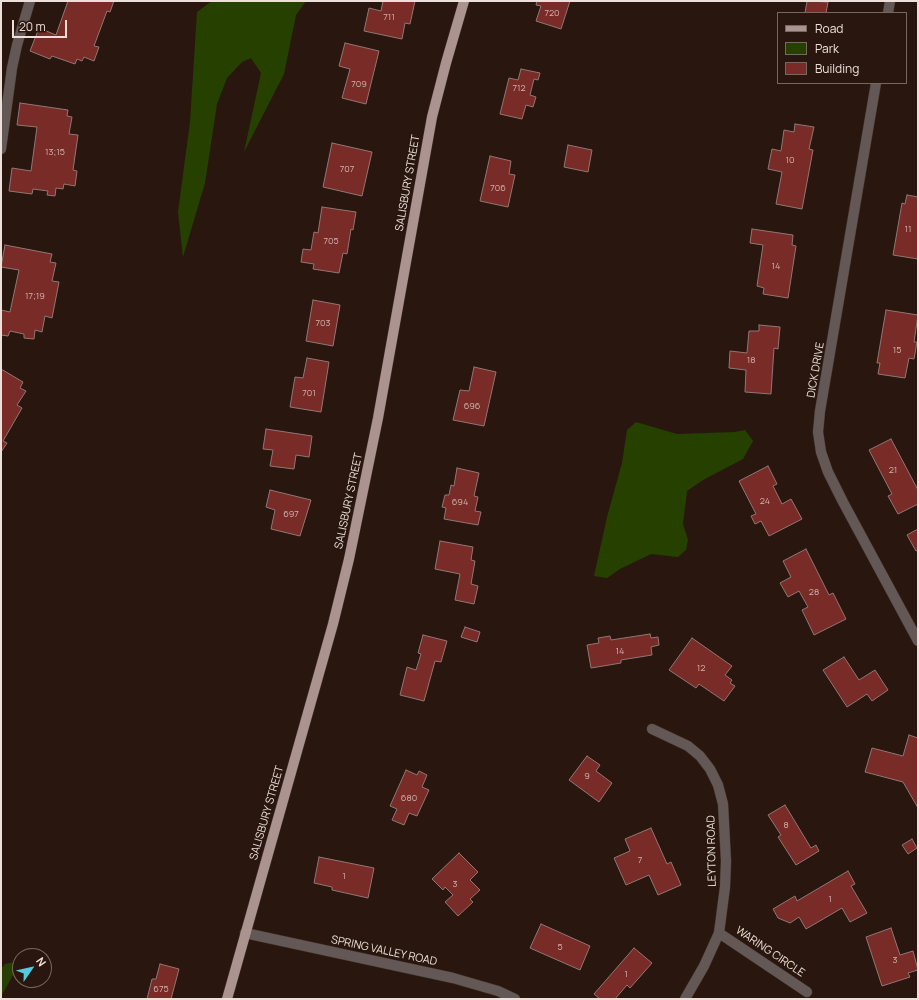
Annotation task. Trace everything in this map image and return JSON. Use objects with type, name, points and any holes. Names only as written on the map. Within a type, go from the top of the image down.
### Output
[{"type":"main road","name":"SALISBURY STREET","points":[[227,999],[333,624],[349,559],[380,411],[432,117],[464,1]]},
{"type":"street","points":[[1,149],[12,68],[30,1]]},
{"type":"street","points":[[888,12],[890,1]]},
{"type":"street","name":"DICK DRIVE","points":[[876,84],[828,375],[820,411],[818,432],[821,452],[828,472],[918,641]]},
{"type":"street","name":"LEYTON ROAD","points":[[652,729],[688,746],[700,756],[710,769],[718,785],[723,804],[726,861],[725,888],[719,933],[702,971],[685,999]]},
{"type":"street","name":"SPRING VALLEY ROAD","points":[[245,933],[453,978],[498,991],[515,999]]},
{"type":"street","name":"WARING CIRCLE","points":[[719,933],[807,992]]},
{"type":"green space","points":[[212,1],[306,1],[296,15],[284,74],[244,152],[261,73],[251,58],[242,62],[227,78],[217,104],[205,183],[183,257],[178,212],[190,122],[197,12]]},
{"type":"green space","points":[[636,422],[677,434],[735,432],[745,430],[753,441],[743,459],[703,480],[687,491],[683,524],[688,540],[686,550],[678,557],[651,554],[620,569],[607,578],[594,576],[607,517],[622,463],[627,430]]},
{"type":"green space","points":[[12,962],[12,977],[1,995],[1,969],[5,964]]},
{"type":"building","points":[[68,1],[114,1],[110,12],[107,11],[94,46],[99,47],[94,61],[84,57],[82,61],[77,59],[75,64],[52,56],[50,59],[30,51],[39,28],[56,35]]},
{"type":"building","points":[[383,1],[415,1],[410,24],[405,23],[402,39],[364,31],[369,8],[381,11]]},
{"type":"building","points":[[537,1],[570,1],[561,29],[536,21],[541,6],[536,5]]},
{"type":"building","points":[[807,1],[828,2],[826,12],[805,12]]},
{"type":"building","points":[[345,43],[379,51],[366,104],[342,98],[350,69],[339,66]]},
{"type":"building","points":[[521,69],[540,73],[538,80],[534,79],[530,95],[536,97],[533,107],[526,105],[522,119],[500,114],[509,78],[518,80]]},
{"type":"building","points":[[20,103],[68,110],[67,116],[72,117],[69,134],[78,135],[73,170],[77,171],[75,186],[64,184],[63,189],[56,188],[55,196],[47,195],[48,191],[33,189],[32,194],[9,191],[12,168],[31,171],[37,127],[17,125]]},
{"type":"building","points":[[795,124],[814,127],[809,149],[813,150],[802,209],[776,204],[782,172],[768,169],[772,149],[781,151],[784,130],[794,132]]},
{"type":"building","points":[[332,143],[372,152],[362,196],[323,187]]},
{"type":"building","points":[[568,145],[592,150],[588,172],[564,167]]},
{"type":"building","points":[[490,156],[511,161],[509,174],[515,175],[508,207],[480,201]]},
{"type":"building","points":[[907,195],[918,197],[918,259],[893,255],[902,203],[905,204]]},
{"type":"building","points":[[322,207],[356,212],[353,230],[351,229],[347,254],[343,253],[339,273],[313,269],[314,264],[301,262],[303,249],[311,250],[314,232],[318,233]]},
{"type":"building","points":[[752,229],[793,235],[792,245],[796,246],[788,298],[763,294],[764,288],[757,286],[763,245],[750,243]]},
{"type":"building","points":[[5,245],[52,254],[50,262],[56,263],[52,281],[59,282],[52,318],[45,316],[42,332],[35,330],[34,339],[24,338],[24,334],[10,331],[8,336],[1,335],[1,310],[10,312],[19,270],[1,267]]},
{"type":"building","points":[[313,300],[340,305],[333,346],[306,341]]},
{"type":"building","points":[[886,310],[918,315],[914,342],[917,342],[914,359],[909,358],[905,378],[878,374],[880,363],[877,363]]},
{"type":"building","points":[[759,325],[780,327],[778,349],[774,348],[771,394],[745,392],[746,370],[729,368],[730,351],[747,353],[749,331],[759,331]]},
{"type":"building","points":[[307,358],[329,362],[321,412],[290,407],[295,377],[303,378]]},
{"type":"building","points":[[474,367],[496,372],[484,426],[453,420],[460,390],[469,391]]},
{"type":"building","points":[[1,369],[23,382],[20,388],[26,391],[17,405],[22,408],[3,441],[7,443],[1,452]]},
{"type":"building","points":[[266,429],[312,436],[309,457],[296,455],[294,469],[270,466],[273,450],[263,449]]},
{"type":"building","points":[[891,439],[918,490],[918,504],[898,514],[888,496],[892,494],[869,450]]},
{"type":"building","points":[[768,466],[777,484],[773,486],[782,504],[791,499],[802,519],[769,536],[761,521],[755,524],[751,516],[756,514],[739,481]]},
{"type":"building","points":[[457,468],[479,473],[474,496],[478,497],[475,511],[481,512],[478,525],[444,519],[446,508],[442,507],[445,495],[449,495],[451,485],[454,486]]},
{"type":"building","points":[[270,490],[311,500],[300,536],[271,529],[275,510],[266,507]]},
{"type":"building","points":[[918,529],[918,550],[916,551],[907,535]]},
{"type":"building","points":[[440,541],[473,547],[471,560],[475,561],[471,584],[478,586],[474,604],[455,600],[460,574],[435,569]]},
{"type":"building","points":[[806,549],[829,595],[833,593],[846,619],[814,635],[802,610],[808,607],[799,591],[788,597],[780,583],[791,577],[783,561]]},
{"type":"building","points":[[465,627],[480,632],[477,642],[461,637]]},
{"type":"building","points":[[650,634],[651,638],[658,637],[659,645],[651,647],[652,655],[621,660],[621,663],[591,668],[587,645],[599,643],[598,638],[610,636],[611,640]]},
{"type":"building","points":[[423,635],[447,641],[441,662],[435,661],[424,701],[400,695],[407,667],[416,670],[421,654],[418,653]]},
{"type":"building","points":[[692,638],[732,666],[725,675],[732,680],[730,683],[735,686],[724,701],[699,684],[696,688],[669,670]]},
{"type":"building","points":[[844,657],[859,680],[875,670],[888,690],[872,701],[867,694],[847,707],[823,670]]},
{"type":"building","points":[[909,735],[918,738],[918,808],[903,782],[865,772],[872,748],[903,756]]},
{"type":"building","points":[[587,756],[600,765],[596,771],[612,783],[599,802],[569,780]]},
{"type":"building","points":[[406,770],[417,775],[419,771],[427,775],[422,787],[429,790],[417,816],[409,813],[404,825],[392,820],[397,809],[390,806]]},
{"type":"building","points":[[785,805],[811,848],[816,845],[819,851],[796,865],[778,837],[781,835],[768,815]]},
{"type":"building","points":[[651,828],[667,864],[671,862],[681,885],[658,895],[649,875],[626,885],[614,858],[630,851],[625,839]]},
{"type":"building","points":[[912,839],[917,848],[908,854],[902,845]]},
{"type":"building","points":[[459,853],[478,872],[470,880],[480,890],[470,899],[473,902],[458,916],[445,902],[453,895],[445,887],[443,890],[432,879]]},
{"type":"building","points":[[319,857],[374,868],[368,898],[332,890],[332,887],[314,883]]},
{"type":"building","points":[[848,871],[855,884],[851,886],[867,913],[850,922],[842,908],[806,929],[799,917],[790,923],[778,918],[773,909],[795,896],[797,901]]},
{"type":"building","points":[[541,924],[590,946],[580,970],[530,948]]},
{"type":"building","points":[[891,928],[900,955],[913,951],[918,970],[908,973],[910,977],[882,986],[866,937]]},
{"type":"building","points":[[634,948],[652,963],[630,988],[627,985],[615,999],[600,999],[594,994]]},
{"type":"building","points":[[160,964],[179,969],[171,999],[147,999],[152,979],[156,979]]}]
